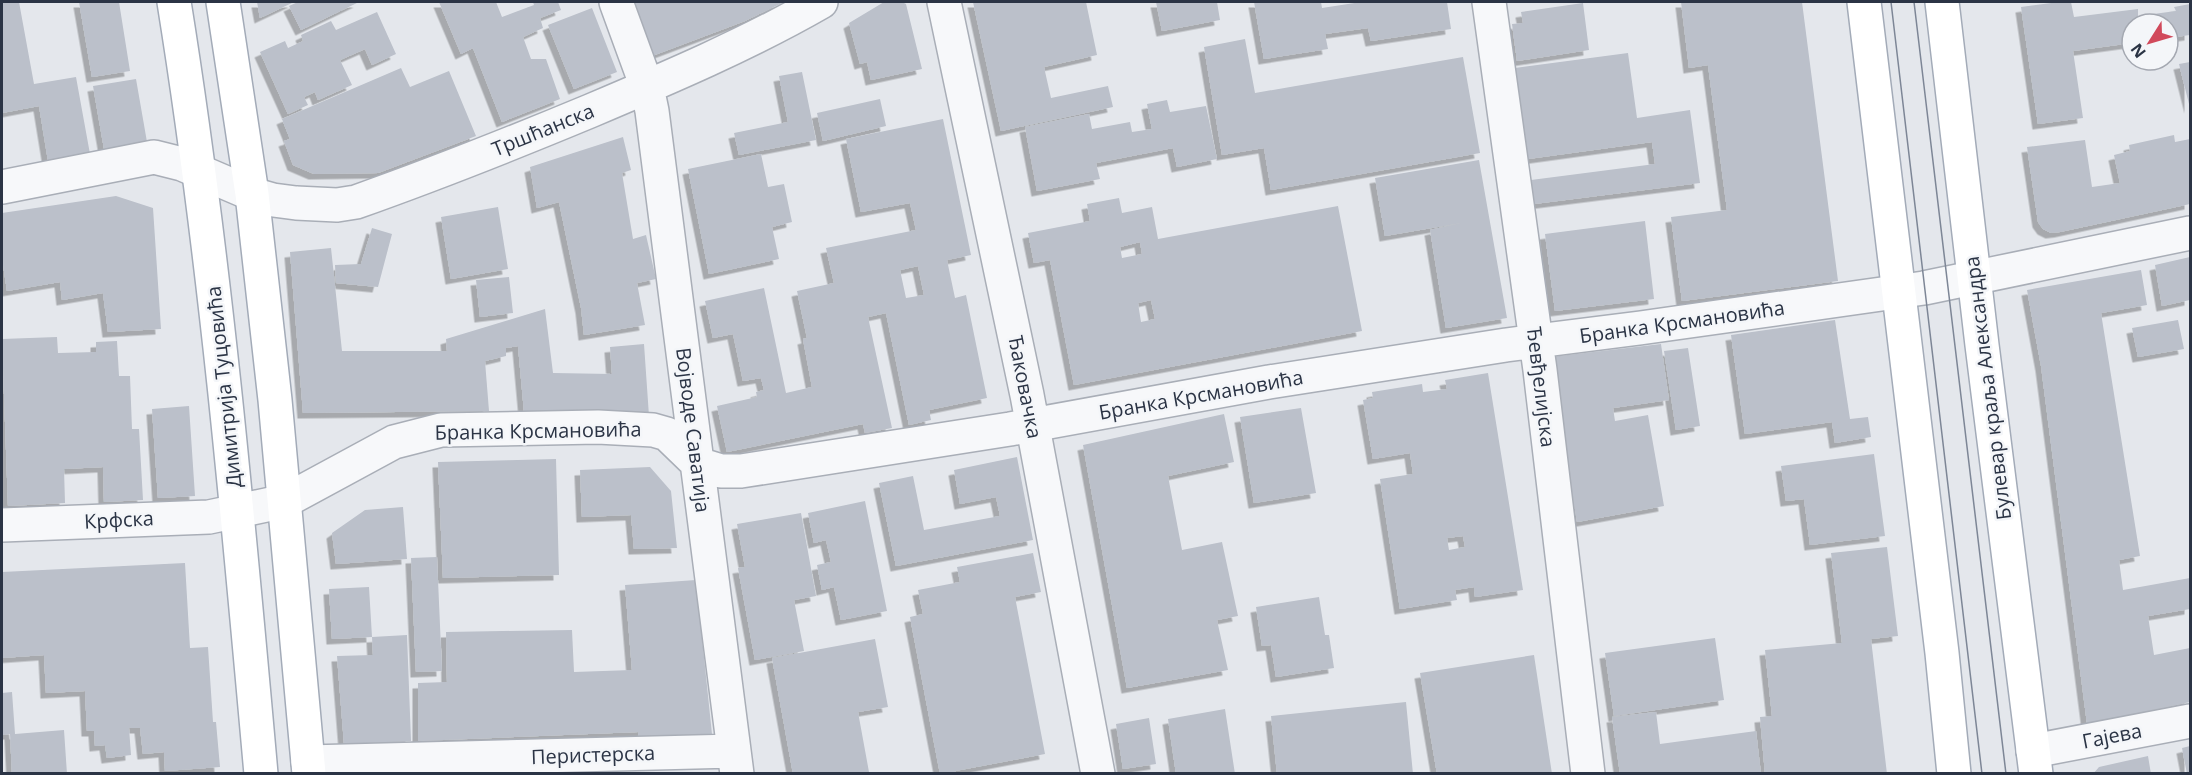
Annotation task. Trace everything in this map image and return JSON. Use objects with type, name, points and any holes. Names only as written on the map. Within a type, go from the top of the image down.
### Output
[{"type":"main road","name":"Димитрија Туцовића","points":[[174,2],[199,172],[237,512],[261,774]]},
{"type":"main road","points":[[224,2],[252,194],[285,501],[308,768]]},
{"type":"main road","points":[[1864,2],[1942,653],[1954,774]]},
{"type":"main road","name":"Булевар краља Александра","points":[[1942,2],[2034,762]]},
{"type":"street","name":"Војводе Саватија","points":[[616,2],[647,87],[698,464],[735,762]]},
{"type":"street","name":"Тршћанска","points":[[2,187],[153,157],[182,164],[252,194],[296,203],[337,205],[356,202],[490,152],[647,87],[765,32],[821,2]]},
{"type":"street","name":"Ђаковачка","points":[[944,2],[1033,425],[1098,774]]},
{"type":"street","name":"Ђевђелијска","points":[[1489,2],[1536,341],[1588,774]]},
{"type":"street","name":"Бранка Крсмановића","points":[[237,512],[285,501],[394,441],[441,430],[608,428],[653,430],[667,434],[698,464],[721,471],[741,471],[1033,425],[1269,382],[1536,341],[1898,292],[2190,233]]},
{"type":"street","name":"Крфска","points":[[2,525],[209,517],[237,512]]},
{"type":"street","name":"Гајева","points":[[2034,762],[2190,721]]},
{"type":"street","name":"Перистерска","points":[[308,768],[735,762]]},
{"type":"building","points":[[2,2],[19,2],[34,84],[76,77],[90,154],[48,161],[39,106],[2,113]]},
{"type":"building","points":[[79,2],[119,2],[130,71],[92,77]]},
{"type":"building","points":[[257,2],[294,2],[260,18]]},
{"type":"building","points":[[298,2],[359,2],[301,30],[289,6]]},
{"type":"building","points":[[439,2],[496,2],[502,17],[534,5],[533,2],[558,2],[561,10],[540,18],[543,28],[523,37],[531,59],[546,59],[560,99],[502,122],[473,48],[461,54]]},
{"type":"building","points":[[632,2],[784,2],[745,21],[652,56]]},
{"type":"building","points":[[884,2],[906,4],[922,69],[871,80],[867,62],[860,64],[849,23]]},
{"type":"building","points":[[973,2],[1086,2],[1097,55],[1044,67],[1051,98],[1108,86],[1113,107],[1001,131]]},
{"type":"building","points":[[1156,2],[1217,2],[1220,20],[1162,31]]},
{"type":"building","points":[[1254,2],[1321,2],[1322,8],[1361,2],[1447,2],[1451,29],[1371,41],[1368,28],[1325,34],[1328,49],[1264,59]]},
{"type":"building","points":[[1681,2],[1802,2],[1838,281],[1682,301],[1671,217],[1727,210],[1708,65],[1689,68]]},
{"type":"building","points":[[2071,2],[2074,17],[2138,9],[2138,12],[2120,12],[2120,45],[2073,51],[2083,118],[2038,124],[2021,7]]},
{"type":"building","points":[[1583,3],[1589,50],[1517,61],[1512,24],[1523,23],[1521,12]]},
{"type":"building","points":[[2190,4],[2190,35],[2180,36],[2180,12],[2168,12],[2176,11],[2174,7]]},
{"type":"building","points":[[592,8],[617,72],[574,89],[548,25]]},
{"type":"building","points":[[377,12],[396,54],[372,65],[365,49],[340,60],[352,85],[318,100],[315,92],[304,97],[308,105],[288,114],[260,52],[285,41],[288,48],[303,41],[301,35],[331,21],[336,30]]},
{"type":"building","points":[[1245,39],[1255,93],[1463,57],[1480,153],[1271,190],[1264,148],[1222,155],[1204,47]]},
{"type":"building","points":[[1628,53],[1637,118],[1690,110],[1700,183],[1534,204],[1531,180],[1655,164],[1652,142],[1528,159],[1515,68]]},
{"type":"building","points":[[2190,62],[2190,108],[2180,68],[2180,64]]},
{"type":"building","points":[[401,68],[410,87],[449,71],[476,136],[378,173],[314,174],[293,165],[284,141],[290,139],[282,119]]},
{"type":"building","points":[[802,72],[816,140],[739,155],[734,133],[788,122],[779,76]]},
{"type":"building","points":[[136,79],[147,142],[104,149],[93,86]]},
{"type":"building","points":[[880,99],[886,126],[823,141],[817,113]]},
{"type":"building","points":[[1167,100],[1170,112],[1206,106],[1217,159],[1177,167],[1173,148],[1096,163],[1100,179],[1037,191],[1025,127],[1089,114],[1092,129],[1130,122],[1132,132],[1152,129],[1147,104]]},
{"type":"building","points":[[943,119],[971,255],[947,260],[955,298],[966,295],[987,398],[929,410],[931,420],[909,425],[886,313],[868,317],[892,428],[865,433],[863,424],[727,452],[717,406],[757,397],[756,392],[764,390],[761,378],[743,381],[733,334],[713,338],[705,301],[764,288],[786,393],[812,387],[803,339],[807,338],[797,291],[834,283],[826,248],[916,230],[910,203],[861,212],[846,139]],"holes":[[[918,266],[924,295],[906,298],[900,270]]]},
{"type":"building","points":[[2174,135],[2175,142],[2190,139],[2190,204],[2060,232],[2051,233],[2043,229],[2038,222],[2027,147],[2085,140],[2092,187],[2120,183],[2114,155],[2130,151],[2129,145]]},
{"type":"building","points":[[623,137],[631,170],[622,173],[633,239],[646,235],[656,279],[637,283],[645,325],[584,335],[581,308],[559,202],[537,208],[530,167]]},
{"type":"building","points":[[761,154],[768,187],[784,184],[792,222],[772,227],[779,259],[709,274],[688,169]]},
{"type":"building","points":[[1479,160],[1507,318],[1446,328],[1430,230],[1461,223],[1385,236],[1375,178]]},
{"type":"building","points":[[116,196],[153,208],[161,329],[108,332],[103,293],[62,300],[60,282],[7,291],[2,258],[2,213]]},
{"type":"building","points":[[1119,198],[1122,213],[1152,207],[1158,239],[1338,206],[1362,331],[1074,385],[1050,260],[1034,263],[1028,233],[1090,221],[1087,204]],"holes":[[[1140,242],[1142,254],[1122,258],[1120,247]],[[1151,300],[1155,319],[1141,322],[1138,303]]]},
{"type":"building","points":[[498,207],[508,269],[451,279],[441,217]]},
{"type":"building","points":[[1645,221],[1654,299],[1555,311],[1545,234]]},
{"type":"building","points":[[372,228],[392,234],[378,287],[336,283],[335,265],[361,264]]},
{"type":"building","points":[[331,248],[342,351],[447,351],[446,339],[545,309],[553,373],[612,374],[610,347],[644,344],[649,416],[524,412],[518,346],[506,348],[506,356],[485,361],[489,411],[303,413],[290,252]]},
{"type":"building","points":[[2190,257],[2190,300],[2162,306],[2155,265]]},
{"type":"building","points":[[2141,270],[2147,305],[2101,313],[2140,556],[2119,560],[2123,590],[2190,578],[2190,609],[2148,616],[2154,655],[2190,648],[2190,702],[2087,724],[2041,366],[2027,290]]},
{"type":"building","points":[[509,277],[513,313],[480,317],[476,280]]},
{"type":"building","points":[[1835,320],[1850,419],[1868,417],[1871,437],[1835,443],[1832,422],[1745,434],[1731,335]]},
{"type":"building","points":[[2178,320],[2184,349],[2138,357],[2132,328]]},
{"type":"building","points":[[57,337],[58,353],[96,352],[96,342],[117,341],[119,376],[130,376],[132,429],[139,429],[143,500],[104,502],[103,467],[64,469],[65,503],[8,506],[2,339]]},
{"type":"building","points":[[1661,344],[1669,400],[1613,408],[1615,421],[1648,415],[1664,506],[1577,522],[1551,357]]},
{"type":"building","points":[[1688,348],[1700,426],[1676,430],[1664,351]]},
{"type":"building","points":[[1488,373],[1523,590],[1475,597],[1474,587],[1455,590],[1457,600],[1400,609],[1380,479],[1413,474],[1410,453],[1373,459],[1363,400],[1373,398],[1372,392],[1422,384],[1423,392],[1447,389],[1445,380]],"holes":[[[1463,536],[1465,547],[1449,550],[1447,538]]]},
{"type":"building","points":[[189,406],[195,496],[158,498],[152,409]]},
{"type":"building","points":[[1301,408],[1316,493],[1254,503],[1240,417]]},
{"type":"building","points":[[1224,414],[1234,462],[1168,476],[1182,550],[1222,542],[1238,616],[1217,620],[1228,670],[1127,688],[1083,445]]},
{"type":"building","points":[[1874,454],[1885,536],[1810,545],[1804,499],[1786,501],[1781,466]]},
{"type":"building","points":[[1017,457],[1033,540],[896,566],[879,483],[913,476],[924,530],[1000,516],[996,497],[960,504],[954,470]]},
{"type":"building","points":[[556,459],[559,575],[443,578],[438,462]]},
{"type":"building","points":[[650,467],[671,491],[677,548],[634,549],[631,515],[582,517],[580,470]]},
{"type":"building","points":[[865,501],[887,611],[841,620],[834,587],[822,590],[817,565],[831,562],[826,540],[814,543],[808,513]]},
{"type":"building","points":[[403,507],[407,559],[336,564],[332,533],[365,510]]},
{"type":"building","points":[[801,513],[816,596],[794,600],[804,651],[755,660],[738,568],[745,567],[737,524]]},
{"type":"building","points":[[1887,547],[1898,636],[1871,639],[1887,774],[1765,774],[1760,717],[1772,716],[1765,650],[1842,643],[1831,553]]},
{"type":"building","points":[[1033,553],[1041,592],[1015,597],[1045,754],[955,771],[956,774],[940,774],[910,617],[923,614],[918,590],[960,582],[957,567]]},
{"type":"building","points":[[437,557],[442,671],[416,672],[411,558]]},
{"type":"building","points":[[185,563],[190,648],[208,647],[213,722],[216,722],[220,767],[165,771],[164,752],[143,754],[140,728],[129,728],[131,755],[107,758],[105,745],[95,746],[94,731],[87,731],[85,691],[46,693],[44,655],[2,658],[2,572]]},
{"type":"building","points":[[696,580],[713,744],[639,747],[638,732],[418,741],[418,683],[447,682],[446,632],[572,630],[574,672],[632,670],[625,585]]},
{"type":"building","points":[[369,587],[372,637],[332,639],[329,589]]},
{"type":"building","points":[[1319,597],[1325,635],[1329,635],[1334,668],[1276,677],[1271,645],[1262,646],[1256,607]]},
{"type":"building","points":[[407,635],[411,741],[344,744],[337,656],[373,655],[372,637]]},
{"type":"building","points":[[1715,638],[1724,700],[1614,716],[1605,653]]},
{"type":"building","points":[[875,639],[888,707],[858,712],[869,772],[793,774],[772,658]]},
{"type":"building","points":[[1534,655],[1552,774],[1437,774],[1420,673]]},
{"type":"building","points":[[12,692],[15,734],[64,730],[67,774],[12,774],[10,734],[2,735],[2,693]]},
{"type":"building","points":[[1406,702],[1413,774],[1277,774],[1271,716]]},
{"type":"building","points":[[1225,709],[1235,774],[1176,774],[1168,719]]},
{"type":"building","points":[[1656,712],[1660,744],[1756,731],[1761,774],[1620,774],[1612,717]]},
{"type":"building","points":[[1149,718],[1156,764],[1123,769],[1116,724]]},
{"type":"building","points":[[2190,746],[2190,774],[2187,774],[2182,748]]},
{"type":"building","points":[[2148,756],[2151,774],[2093,774],[2099,767]]},
{"type":"tram line","points":[[1891,2],[1982,774]]},
{"type":"tram line","points":[[1914,2],[2006,774]]}]
